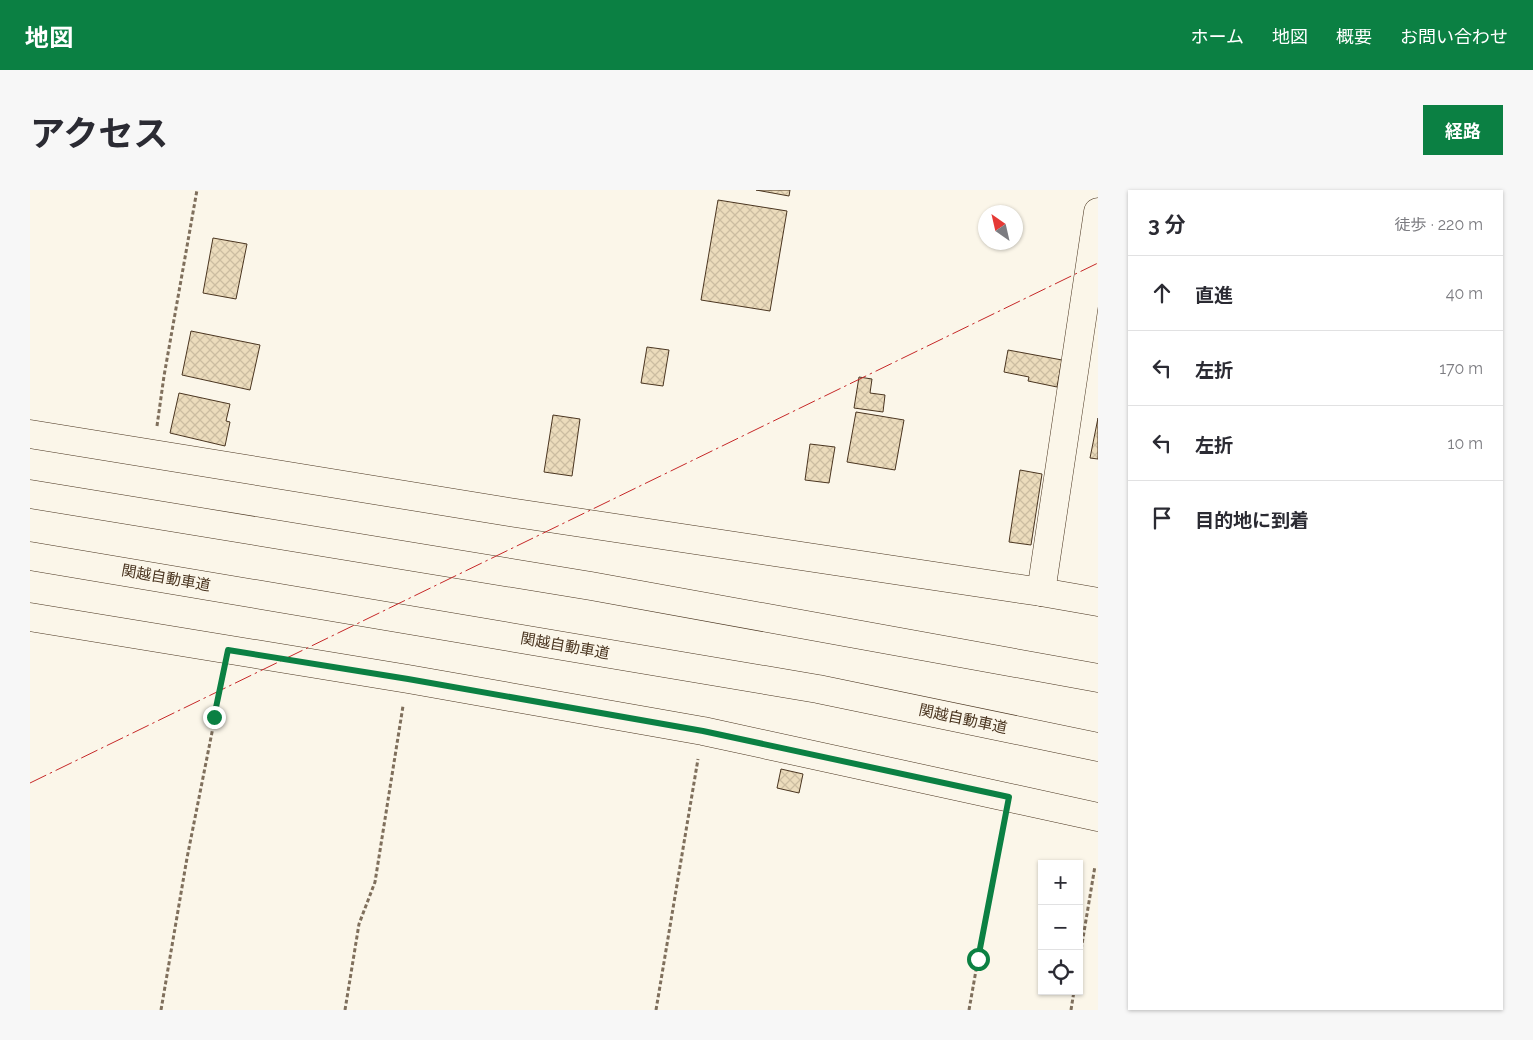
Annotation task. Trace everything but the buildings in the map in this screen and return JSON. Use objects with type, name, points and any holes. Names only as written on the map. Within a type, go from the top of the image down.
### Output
[{"type":"main road","points":[[1041,592],[1098,212]]},
{"type":"main road","points":[[30,434],[509,512],[1098,602]]},
{"type":"main road","points":[[30,494],[591,586],[1098,678]]},
{"type":"main road","name":"関越自動車道","points":[[30,556],[818,689],[1098,747]]},
{"type":"main road","points":[[30,617],[408,679],[703,731],[1098,816]]},
{"type":"path","points":[[154,454],[164,376],[197,190]]},
{"type":"path","points":[[162,1010],[187,858],[228,650]]},
{"type":"path","points":[[345,1010],[359,924],[375,882],[408,679]]},
{"type":"path","points":[[656,1010],[703,731]]},
{"type":"path","points":[[969,1010],[1009,797]]},
{"type":"path","points":[[1081,950],[1095,866]]},
{"type":"path","points":[[1071,1010],[1073,995]]},
{"type":"power","points":[[30,783],[1098,263]]},
{"type":"route","points":[[214,717],[228,650],[408,679],[703,731],[1009,797],[978,959]]}]
